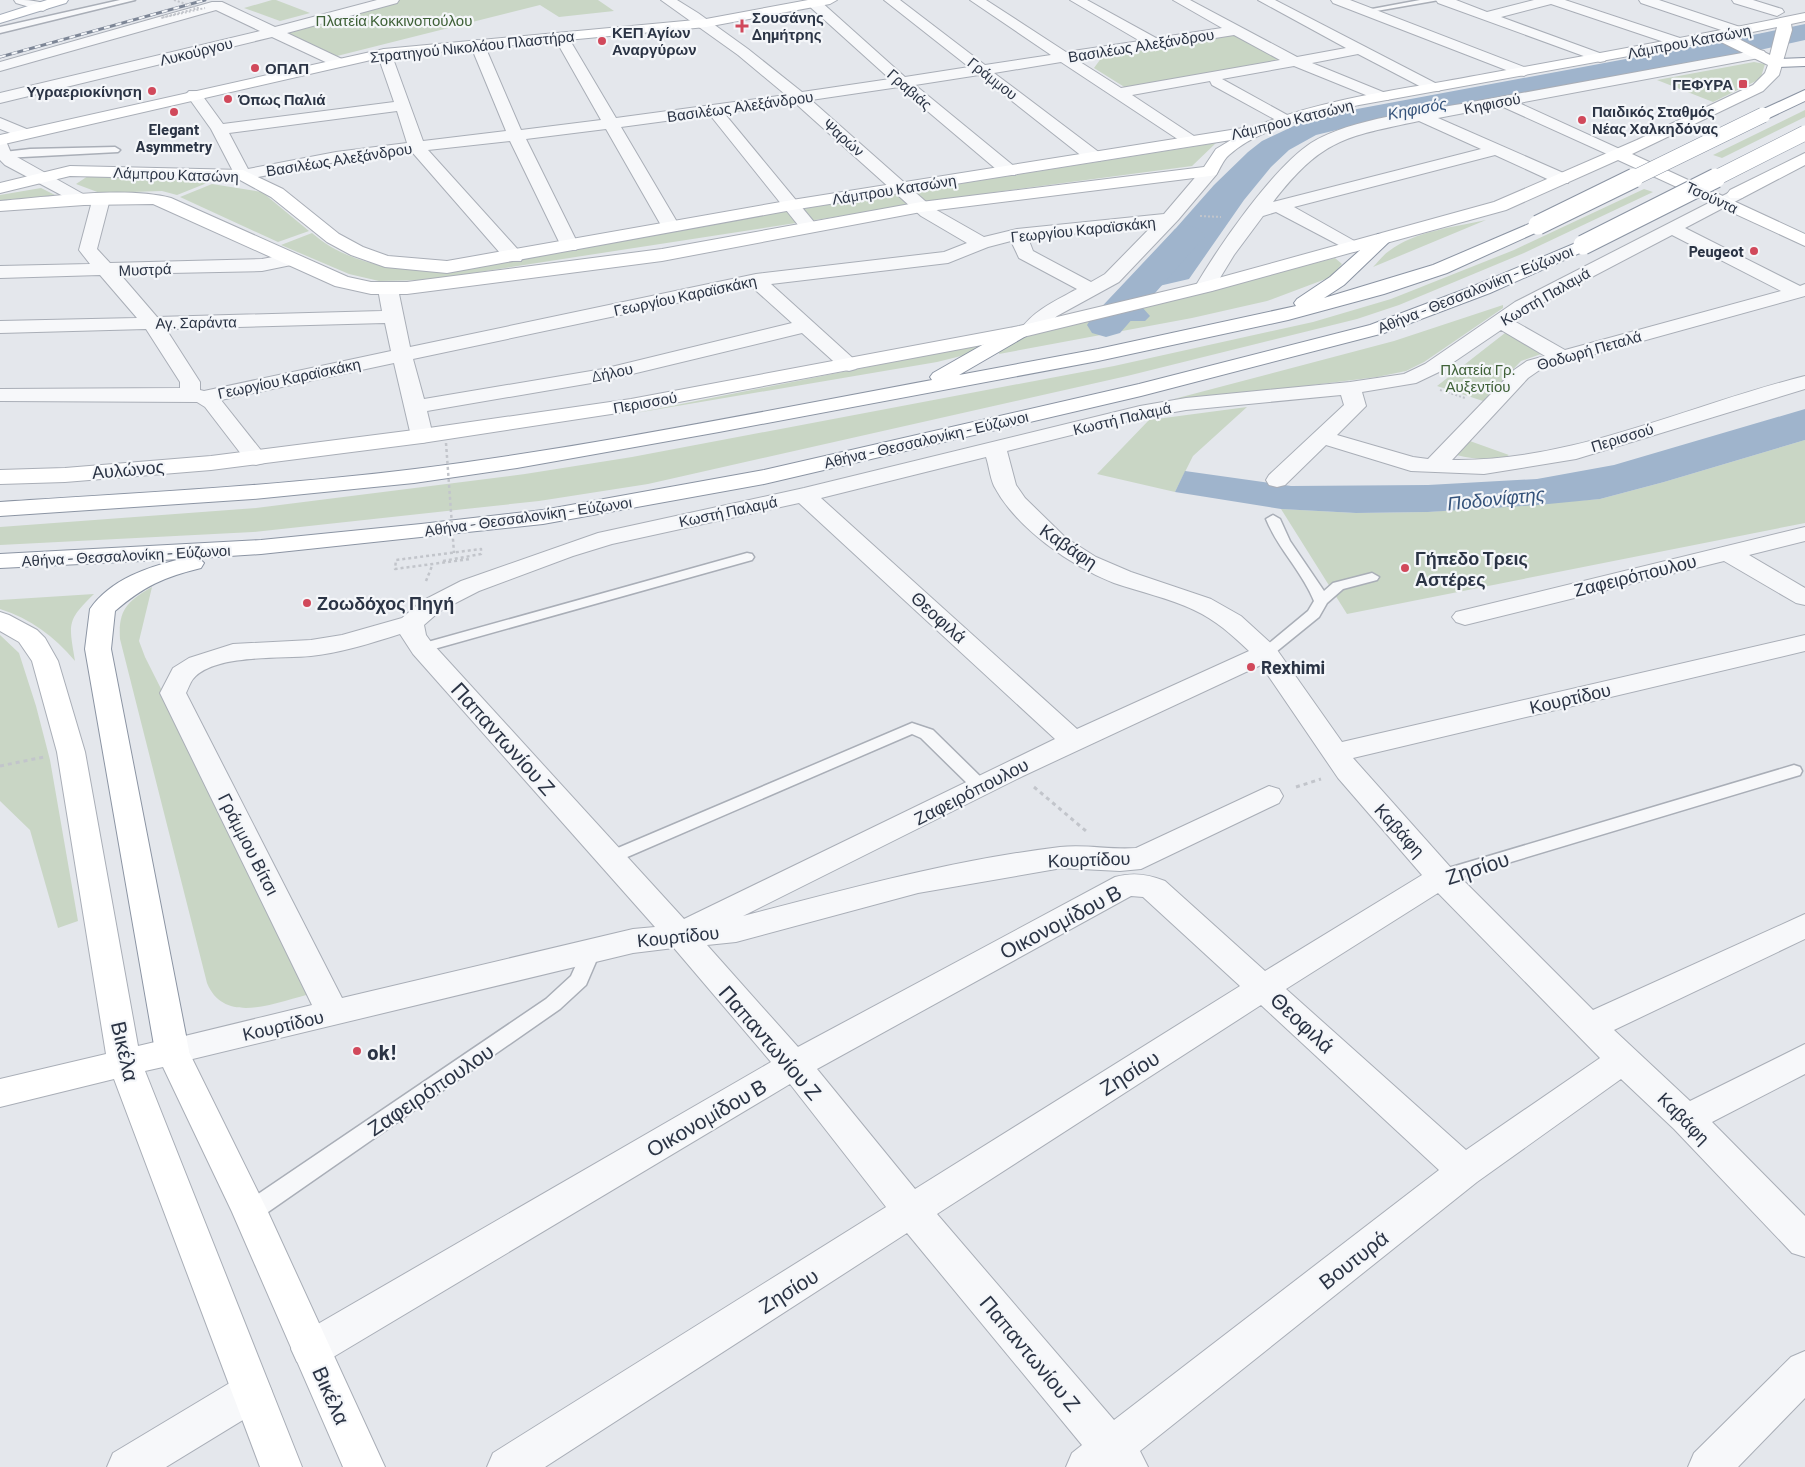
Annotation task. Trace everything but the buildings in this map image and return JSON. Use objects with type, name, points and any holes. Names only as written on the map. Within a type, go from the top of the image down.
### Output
[{"type":"main road","points":[[0,20],[62,0]]},
{"type":"main road","points":[[45,6],[79,0]]},
{"type":"main road","name":"Στρατηγού Νικολάου Πλαστήρα","points":[[1,146],[23,133],[384,53],[706,23],[830,0]]},
{"type":"main road","name":"Λάμπρου Κατσώνη","points":[[0,188],[70,171],[243,175],[277,193],[343,244],[384,261],[446,266],[514,256],[792,205],[1260,130],[1283,119],[1383,97],[1729,35],[1805,17]]},
{"type":"main road","points":[[925,386],[1025,330],[1205,287],[1500,206],[1618,154],[1758,88],[1768,80],[1780,45],[1782,21]]},
{"type":"main road","points":[[1729,35],[1774,63],[1805,62]]},
{"type":"main road","points":[[1780,45],[1790,52],[1805,57]]},
{"type":"main road","name":"Αθήνα - Θεσσαλονίκη - Εύζωνοι","points":[[0,509],[253,492],[414,476],[625,443],[925,386],[1107,354],[1288,314],[1377,290],[1440,269],[1538,225],[1805,95]]},
{"type":"main road","points":[[1210,171],[1222,152],[1260,130]]},
{"type":"main road","name":"Αθήνα - Θεσσαλονίκη - Εύζωνοι","points":[[0,561],[261,547],[543,517],[764,477],[1141,390],[1369,331],[1434,309],[1583,245],[1805,133]]},
{"type":"main road","name":"Τσούντα","points":[[1635,146],[1805,241]]},
{"type":"main road","name":"Τσούντα","points":[[1618,154],[1805,227]]},
{"type":"main road","name":"Κωστή Παλαμά","points":[[1728,198],[1805,158]]},
{"type":"main road","name":"Λάμπρου Κατσώνη","points":[[0,206],[137,198],[165,202],[289,260],[342,282],[388,289],[450,284],[662,254],[920,207],[1210,171]]},
{"type":"main road","points":[[1288,314],[1337,281],[1384,238]]},
{"type":"main road","name":"Περισσού","points":[[256,458],[631,405],[1025,330]]},
{"type":"main road","name":"Αυλώνος","points":[[0,477],[65,475],[256,458]]},
{"type":"main road","name":"Βικέλα","points":[[261,547],[164,570],[129,586],[103,610],[99,627],[98,649],[172,1050],[250,1212],[364,1467]]},
{"type":"main road","points":[[0,567],[75,558]]},
{"type":"main road","name":"Βικέλα","points":[[8,624],[36,644],[45,661],[71,752],[124,1062],[282,1467]]},
{"type":"main road","name":"Κουρτίδου","points":[[0,1093],[172,1050]]},
{"type":"street","points":[[21,0],[45,6]]},
{"type":"street","name":"Λυκούργου","points":[[0,98],[274,32],[392,0]]},
{"type":"street","name":"Ψαρών","points":[[668,0],[706,23],[800,99],[902,188],[920,207],[957,231],[982,243]]},
{"type":"street","name":"Γράμμου","points":[[891,0],[1094,157]]},
{"type":"street","points":[[977,0],[1191,142]]},
{"type":"street","points":[[1077,0],[1154,43]]},
{"type":"street","points":[[1180,0],[1294,61],[1383,97]]},
{"type":"street","points":[[1265,0],[1434,88]]},
{"type":"street","points":[[1338,0],[1524,72]]},
{"type":"street","points":[[1443,0],[1600,58]]},
{"type":"street","points":[[1486,16],[1551,0],[1681,43]]},
{"type":"street","points":[[1646,0],[1729,35]]},
{"type":"street","points":[[1739,0],[1782,21]]},
{"type":"street","name":"Γραβιάς","points":[[814,3],[902,82],[1009,171]]},
{"type":"street","points":[[0,67],[211,7],[274,32],[338,63]]},
{"type":"street","name":"Βασιλέως Αλεξάνδρου","points":[[243,175],[280,166],[417,147],[800,99],[1236,30]]},
{"type":"street","points":[[561,37],[671,227]]},
{"type":"street","points":[[477,44],[516,136],[570,246]]},
{"type":"street","points":[[1118,93],[1359,50]]},
{"type":"street","name":"Κηφισού","points":[[1205,287],[1217,263],[1288,171],[1319,145],[1349,133],[1421,116],[1755,52]]},
{"type":"street","points":[[384,53],[417,147],[514,256]]},
{"type":"street","points":[[1217,82],[1283,119]]},
{"type":"street","points":[[194,94],[219,129],[243,175]]},
{"type":"street","points":[[1503,101],[1618,154]]},
{"type":"street","points":[[219,129],[402,106]]},
{"type":"street","points":[[714,110],[740,146],[808,226]]},
{"type":"street","points":[[1421,116],[1562,179]]},
{"type":"street","points":[[0,123],[23,133]]},
{"type":"street","points":[[1,146],[11,161],[93,200],[88,250],[152,323],[197,396],[212,403],[256,458]]},
{"type":"street","points":[[1253,215],[1496,150]]},
{"type":"street","points":[[1025,330],[1050,312],[1112,278],[1170,217],[1210,171]]},
{"type":"street","name":"Κωστή Παλαμά","points":[[410,623],[431,606],[470,586],[606,538],[804,495],[1140,412],[1186,404],[1350,388],[1409,379],[1432,368],[1522,306],[1728,198]]},
{"type":"street","points":[[1280,207],[1352,247]]},
{"type":"street","name":"Γεωργίου Καραϊσκάκη","points":[[0,396],[197,396],[756,280],[948,257],[982,243],[1017,234],[1170,217]]},
{"type":"street","points":[[1672,228],[1802,291]]},
{"type":"street","points":[[1017,234],[1025,254],[1092,290]]},
{"type":"street","name":"Μυστρά","points":[[0,272],[262,265],[289,260]]},
{"type":"street","points":[[756,280],[805,326],[850,364]]},
{"type":"street","points":[[388,289],[392,317],[404,354],[422,436]]},
{"type":"street","name":"Θοδωρή Πεταλά","points":[[1434,466],[1488,406],[1521,374],[1534,365],[1560,356],[1802,291]]},
{"type":"street","name":"Αγ. Σαράντα","points":[[0,327],[392,317]]},
{"type":"street","points":[[1500,322],[1560,356]]},
{"type":"street","name":"Δήλου","points":[[416,406],[602,376],[805,326]]},
{"type":"street","name":"Περισσού","points":[[1434,466],[1484,467],[1568,454],[1805,382]]},
{"type":"street","points":[[1277,480],[1355,406],[1350,388]]},
{"type":"street","points":[[1322,437],[1411,464],[1434,466]]},
{"type":"street","name":"Καβάφη","points":[[995,448],[1005,485],[1016,502],[1058,543],[1088,562],[1122,577],[1202,604],[1232,621],[1266,652],[1341,762],[1441,877],[1589,1027],[1686,1119],[1805,1242]]},
{"type":"street","name":"Θεοφιλά","points":[[804,495],[1073,740]]},
{"type":"street","name":"Ζαφειρόπουλου","points":[[1465,617],[1805,534]]},
{"type":"street","points":[[1726,552],[1805,598]]},
{"type":"street","name":"Παπαντωνίου Ζ","points":[[410,623],[413,636],[422,648],[612,857],[678,935],[794,1065],[1109,1461]]},
{"type":"street","name":"Γράμμου Βίτσι","points":[[333,1013],[173,693],[182,674],[198,664],[233,652],[311,648],[344,642],[410,623]]},
{"type":"street","name":"Κουρτίδου","points":[[1341,762],[1805,643]]},
{"type":"street","name":"Ζαφειρόπουλου","points":[[678,935],[1073,740],[1266,652]]},
{"type":"street","name":"Κουρτίδου","points":[[172,1050],[633,941],[736,930],[918,882],[1062,857],[1127,872],[1141,858],[1269,796]]},
{"type":"street","name":"Θεοφιλά","points":[[1127,872],[1144,885],[1154,889],[1264,987],[1464,1171]]},
{"type":"street","name":"Οικονομίδου Β","points":[[312,1349],[794,1065],[1116,888],[1127,872]]},
{"type":"street","name":"Ζησίου","points":[[508,1467],[1264,987],[1441,877]]},
{"type":"street","points":[[1589,1027],[1805,926]]},
{"type":"street","points":[[1686,1119],[1805,1058]]},
{"type":"street","name":"Βουτυρά","points":[[1109,1461],[1464,1171],[1624,1059]]},
{"type":"street","points":[[1709,1467],[1805,1370]]},
{"type":"street","points":[[128,1467],[252,1392]]},
{"type":"lane","points":[[0,30],[131,0]]},
{"type":"lane","points":[[1365,10],[1435,0]]},
{"type":"lane","points":[[1,146],[30,152],[115,150]]},
{"type":"lane","points":[[1274,519],[1277,529],[1302,571],[1317,589],[1321,601]]},
{"type":"lane","points":[[422,648],[746,557]]},
{"type":"lane","points":[[1266,652],[1314,614],[1321,601],[1338,586],[1372,577]]},
{"type":"lane","points":[[612,857],[912,728],[927,734],[980,786]]},
{"type":"lane","name":"Ζησίου","points":[[1441,877],[1794,771]]},
{"type":"lane","name":"Ζαφειρόπουλου","points":[[250,1212],[553,1004],[579,980],[592,950]]},
{"type":"path","points":[[174,0],[198,8],[161,18],[211,7]]},
{"type":"path","points":[[1170,217],[1253,215]]},
{"type":"path","points":[[1409,379],[1488,406]]},
{"type":"path","points":[[446,443],[454,553]]},
{"type":"path","points":[[443,561],[481,554],[481,549],[396,560],[395,570],[483,558]]},
{"type":"path","points":[[0,766],[71,752]]},
{"type":"path","points":[[1269,796],[1341,762]]},
{"type":"path","points":[[1013,769],[1127,872]]},
{"type":"green space","points":[[272,0],[310,13],[280,21],[244,8]]},
{"type":"green space","name":"Πλατεία Κοκκινοπούλου","points":[[391,0],[598,0],[614,11],[559,17],[540,5],[337,56],[283,31]]},
{"type":"green space","points":[[1236,34],[1284,60],[1126,88],[1094,68],[1102,57]]},
{"type":"green space","points":[[1754,62],[1765,64],[1761,77],[1713,102],[1657,80]]},
{"type":"green space","points":[[1805,110],[1805,117],[1722,158],[1713,155]]},
{"type":"green space","points":[[1216,143],[1192,166],[996,192],[427,280],[379,281],[349,274],[281,245],[312,233],[325,243],[354,258],[401,269],[434,271],[669,230]]},
{"type":"green space","points":[[88,176],[200,181],[207,183],[177,195],[162,191],[100,193],[76,184]]},
{"type":"green space","points":[[212,184],[262,192],[309,231],[278,242],[180,197]]},
{"type":"green space","points":[[41,188],[55,195],[48,198],[0,202],[0,195]]},
{"type":"green space","points":[[1644,189],[1653,192],[1524,253],[1399,305],[1357,319],[1127,376],[648,484],[539,501],[253,532],[0,545],[0,527],[256,508],[525,474],[632,457],[1114,366],[1313,322],[1391,299],[1514,250]]},
{"type":"green space","points":[[1486,220],[1373,267],[1399,244],[1423,234]]},
{"type":"green space","points":[[1335,258],[1342,264],[1331,277],[1267,301],[1192,318],[999,354],[1000,350],[1021,337],[1087,321],[1145,321],[1142,307]]},
{"type":"green space","points":[[1503,305],[1503,308],[1424,362],[1406,371],[1377,377],[1264,391],[1174,399],[1394,341]]},
{"type":"green space","name":"Πλατεία Γρ. Αυξεντίου","points":[[1505,333],[1544,353],[1521,361],[1483,401],[1437,386]]},
{"type":"green space","points":[[983,344],[965,355],[937,362],[636,413]]},
{"type":"green space","points":[[1247,407],[1193,456],[1175,492],[1097,474],[1149,420]]},
{"type":"green space","points":[[1467,440],[1509,455],[1490,459],[1453,454]]},
{"type":"green space","points":[[1805,440],[1805,523],[1347,614],[1281,509],[1356,513],[1428,512],[1600,499]]},
{"type":"green space","points":[[152,587],[139,641],[145,657],[314,993],[270,1005],[240,1008],[226,1004],[215,996],[207,983],[120,639],[121,620],[126,607]]},
{"type":"green space","points":[[94,594],[78,611],[72,624],[71,631],[75,661],[41,629],[22,618],[0,609],[0,600]]},
{"type":"green space","points":[[0,635],[19,653],[36,706],[50,760],[78,921],[58,928],[30,830],[0,801]]},
{"type":"water","points":[[1768,34],[1760,49],[1735,39]]},
{"type":"water","points":[[1722,41],[1750,52],[1394,116],[1316,135],[1289,150],[1271,167],[1244,200],[1189,279],[1116,296],[1214,185],[1248,152],[1262,141],[1298,124],[1357,109]]},
{"type":"water","points":[[1142,307],[1150,316],[1145,321],[1087,321]]},
{"type":"water","name":"Ποδονίφτης","points":[[1805,409],[1805,440],[1600,499],[1428,512],[1356,513],[1281,509],[1175,492],[1185,471],[1291,486],[1428,485],[1537,479],[1614,465]]},
{"type":"waterway","name":"Κηφισός","points":[[1692,56],[1805,32]]},
{"type":"waterway","name":"Κηφισός","points":[[1106,325],[1187,236]]},
{"type":"railway","points":[[0,57],[205,0]]},
{"type":"place","name":"Σουσάνης Δημήτρης","points":[[742,26]]},
{"type":"place","name":"ΚΕΠ Αγίων Αναργύρων","points":[[602,41]]},
{"type":"place","name":"ΟΠΑΠ","points":[[255,68]]},
{"type":"place","name":"ΓΕΦΥΡΑ","points":[[1743,84]]},
{"type":"place","name":"Υγραεριοκίνηση","points":[[152,91]]},
{"type":"place","name":"Όπως Παλιά","points":[[228,99]]},
{"type":"place","name":"Elegant Asymmetry","points":[[174,112]]},
{"type":"place","name":"Παιδικός Σταθμός Νέας Χαλκηδόνας","points":[[1582,120]]},
{"type":"place","name":"Peugeot","points":[[1754,251]]},
{"type":"place","name":"Γήπεδο Τρεις Αστέρες","points":[[1405,568]]},
{"type":"place","name":"Ζοωδόχος Πηγή","points":[[307,603]]},
{"type":"place","name":"Rexhimi","points":[[1251,667]]},
{"type":"place","name":"ok!","points":[[357,1051]]}]
